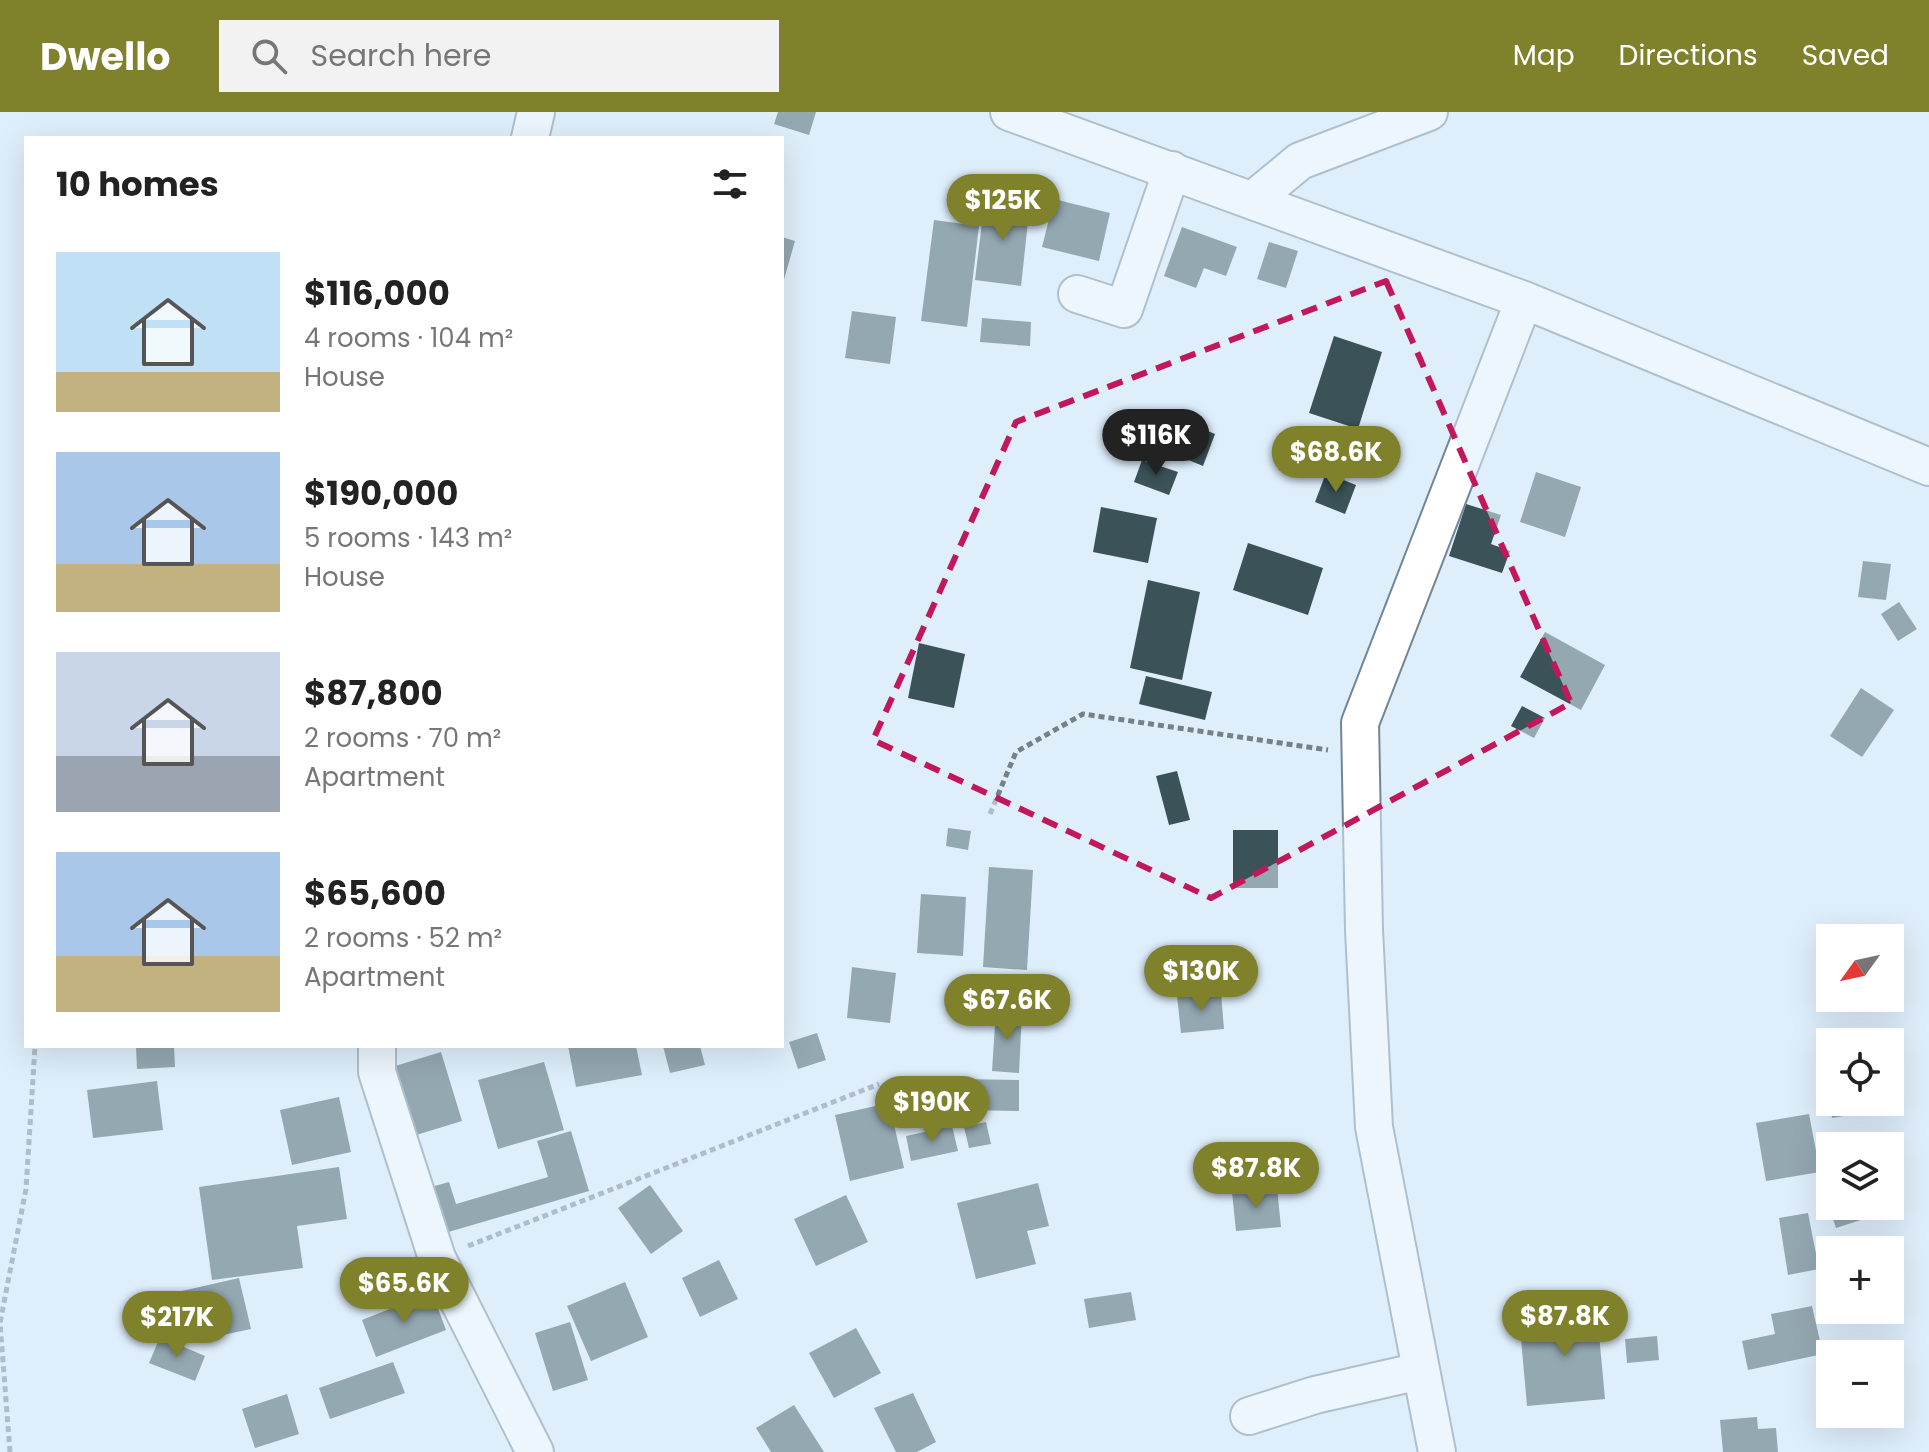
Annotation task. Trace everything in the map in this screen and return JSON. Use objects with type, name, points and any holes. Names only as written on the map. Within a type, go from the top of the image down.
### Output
[{"type":"street","points":[[530,136],[536,112]]},
{"type":"street","points":[[1009,112],[1524,300],[1929,467]]},
{"type":"street","points":[[1254,199],[1300,161],[1429,112]]},
{"type":"street","points":[[1077,294],[1124,309],[1172,170]]},
{"type":"street","points":[[1437,1452],[1374,1127],[1364,930],[1360,723],[1524,300]]},
{"type":"street","points":[[377,1048],[377,1072],[437,1258],[535,1452]]},
{"type":"street","points":[[1249,1416],[1315,1395],[1420,1371]]},
{"type":"path","points":[[990,814],[1016,752],[1083,714],[1360,755]]},
{"type":"path","points":[[10,1452],[0,1323],[26,1189],[35,1048]]},
{"type":"path","points":[[437,1258],[879,1084]]},
{"type":"highlighted area","points":[[1386,281],[1571,703],[1211,898],[873,740],[1016,422]]},
{"type":"building","points":[[778,112],[816,112],[809,135],[774,124]]},
{"type":"building","points":[[985,198],[1030,203],[1021,286],[975,280]]},
{"type":"building","points":[[1054,199],[1110,213],[1099,261],[1042,247]]},
{"type":"building","points":[[934,220],[979,226],[967,327],[921,321]]},
{"type":"building","points":[[1182,227],[1237,247],[1226,276],[1204,268],[1196,288],[1164,276]]},
{"type":"building","points":[[784,238],[795,241],[784,280]]},
{"type":"building","points":[[1269,242],[1298,251],[1286,288],[1257,279]]},
{"type":"building","points":[[852,311],[896,317],[890,364],[845,358]]},
{"type":"building","points":[[982,318],[1031,322],[1030,346],[980,342]]},
{"type":"building","points":[[1334,336],[1382,352],[1358,429],[1309,413]]},
{"type":"building","points":[[1174,417],[1215,434],[1203,466],[1162,449]]},
{"type":"building","points":[[1142,460],[1178,472],[1169,495],[1134,482]]},
{"type":"building","points":[[1536,472],[1581,487],[1565,537],[1520,522]]},
{"type":"building","points":[[1326,473],[1356,485],[1345,514],[1315,502]]},
{"type":"building","points":[[1466,504],[1501,515],[1491,544],[1510,551],[1502,573],[1449,556]]},
{"type":"building","points":[[1101,507],[1157,518],[1148,563],[1093,552]]},
{"type":"building","points":[[1248,543],[1323,568],[1308,615],[1233,590]]},
{"type":"building","points":[[1863,561],[1891,564],[1886,600],[1858,597]]},
{"type":"building","points":[[1148,580],[1200,592],[1182,680],[1130,668]]},
{"type":"building","points":[[1899,602],[1917,629],[1898,641],[1881,614]]},
{"type":"building","points":[[1545,632],[1605,665],[1581,710],[1520,677]]},
{"type":"building","points":[[919,643],[965,654],[954,708],[908,698]]},
{"type":"building","points":[[1146,676],[1212,692],[1205,720],[1139,704]]},
{"type":"building","points":[[1861,688],[1894,710],[1862,757],[1830,736]]},
{"type":"building","points":[[1522,706],[1545,718],[1534,738],[1511,726]]},
{"type":"building","points":[[1177,771],[1190,820],[1169,825],[1156,776]]},
{"type":"building","points":[[948,828],[971,831],[968,850],[946,846]]},
{"type":"building","points":[[1233,830],[1278,830],[1278,888],[1233,888]]},
{"type":"building","points":[[989,867],[1033,870],[1027,970],[983,967]]},
{"type":"building","points":[[921,894],[966,897],[963,956],[917,953]]},
{"type":"building","points":[[852,967],[896,973],[890,1023],[847,1018]]},
{"type":"building","points":[[1221,993],[1224,1029],[1181,1033],[1177,996]]},
{"type":"building","points":[[996,1010],[1022,1012],[1019,1073],[992,1071]]},
{"type":"building","points":[[817,1033],[826,1060],[798,1069],[789,1042]]},
{"type":"building","points":[[136,1048],[174,1048],[175,1067],[137,1069]]},
{"type":"building","points":[[568,1048],[636,1048],[642,1075],[576,1087]]},
{"type":"building","points":[[664,1048],[701,1048],[705,1065],[670,1073]]},
{"type":"building","points":[[441,1052],[462,1121],[413,1136],[392,1067]]},
{"type":"building","points":[[544,1062],[564,1130],[498,1149],[478,1080]]},
{"type":"building","points":[[961,1079],[1019,1080],[1019,1111],[961,1110]]},
{"type":"building","points":[[157,1081],[163,1130],[93,1138],[87,1090]]},
{"type":"building","points":[[339,1097],[351,1152],[292,1165],[280,1110]]},
{"type":"building","points":[[889,1103],[904,1168],[850,1181],[835,1115]]},
{"type":"building","points":[[1809,1114],[1816,1151],[1816,1173],[1766,1181],[1756,1123]]},
{"type":"building","points":[[986,1122],[991,1144],[969,1148],[964,1127]]},
{"type":"building","points":[[952,1126],[958,1151],[911,1161],[906,1136]]},
{"type":"building","points":[[571,1131],[589,1191],[445,1233],[431,1187],[449,1182],[456,1204],[548,1177],[537,1141]]},
{"type":"building","points":[[339,1167],[347,1219],[297,1226],[303,1268],[212,1280],[199,1187]]},
{"type":"building","points":[[1038,1183],[1049,1226],[1027,1231],[1036,1264],[976,1279],[957,1203]]},
{"type":"building","points":[[650,1185],[683,1231],[651,1254],[618,1208]]},
{"type":"building","points":[[1277,1188],[1281,1227],[1236,1231],[1232,1192]]},
{"type":"building","points":[[846,1195],[868,1242],[816,1266],[794,1219]]},
{"type":"building","points":[[1808,1213],[1816,1270],[1788,1275],[1779,1218]]},
{"type":"building","points":[[1833,1220],[1861,1220],[1836,1228]]},
{"type":"building","points":[[719,1260],[738,1299],[700,1317],[682,1278]]},
{"type":"building","points":[[239,1278],[251,1329],[185,1343],[173,1293]]},
{"type":"building","points":[[625,1282],[648,1337],[591,1361],[567,1306]]},
{"type":"building","points":[[432,1292],[446,1330],[376,1357],[362,1320]]},
{"type":"building","points":[[1131,1292],[1136,1320],[1089,1328],[1084,1299]]},
{"type":"building","points":[[1596,1301],[1605,1399],[1527,1406],[1521,1339],[1553,1336],[1551,1305]]},
{"type":"building","points":[[1812,1306],[1820,1340],[1816,1340],[1816,1355],[1748,1370],[1742,1341],[1775,1334],[1771,1314]]},
{"type":"building","points":[[570,1322],[588,1380],[553,1391],[535,1333]]},
{"type":"building","points":[[856,1328],[881,1373],[834,1398],[809,1353]]},
{"type":"building","points":[[1657,1336],[1659,1360],[1627,1363],[1625,1339]]},
{"type":"building","points":[[160,1337],[205,1356],[195,1381],[149,1363]]},
{"type":"building","points":[[393,1362],[405,1393],[330,1419],[319,1388]]},
{"type":"building","points":[[913,1393],[936,1442],[917,1452],[896,1452],[874,1408]]},
{"type":"building","points":[[287,1394],[299,1434],[255,1448],[242,1409]]},
{"type":"building","points":[[794,1405],[824,1452],[771,1452],[756,1428]]},
{"type":"building","points":[[1757,1417],[1758,1429],[1776,1428],[1778,1452],[1723,1452],[1720,1420]]}]
